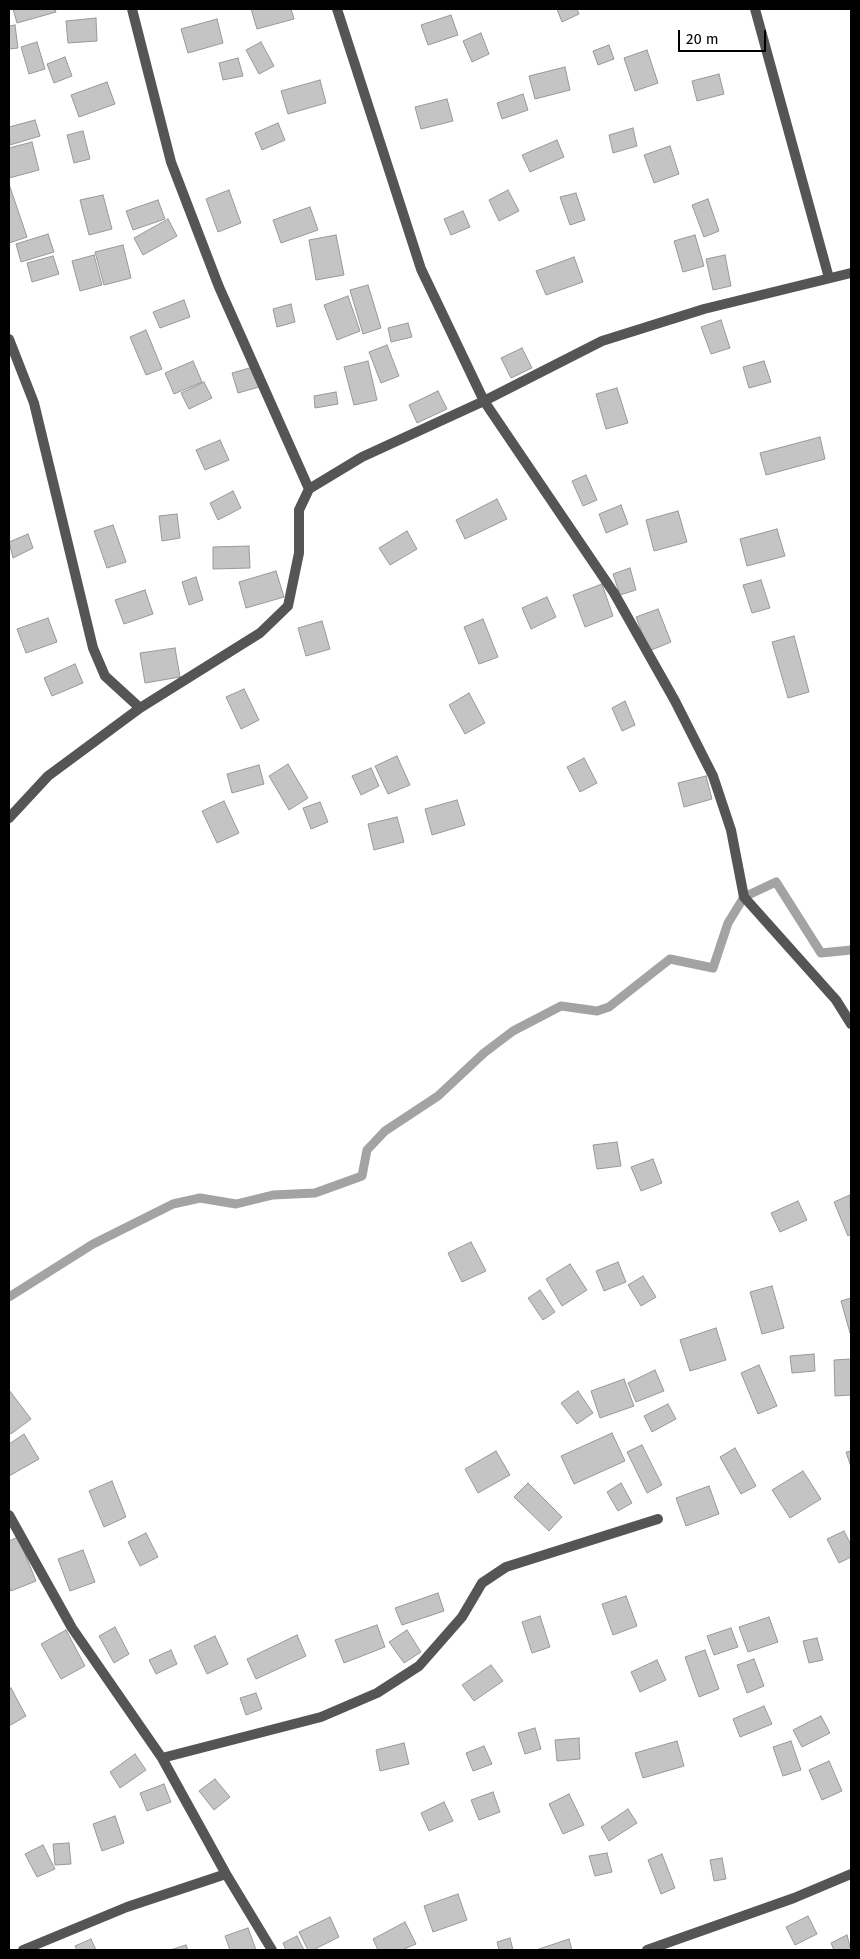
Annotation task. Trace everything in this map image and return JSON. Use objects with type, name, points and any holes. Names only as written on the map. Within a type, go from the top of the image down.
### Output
[{"type":"street","points":[[132,9],[170,162],[219,288],[309,489]]},
{"type":"street","points":[[336,9],[421,269],[484,401],[614,593],[675,701],[713,776],[731,830],[744,897],[836,1000],[851,1024]]},
{"type":"street","points":[[755,9],[829,278]]},
{"type":"street","points":[[9,818],[48,776],[140,708],[260,633],[288,606],[299,553],[300,510],[309,489],[362,456],[484,401],[602,341],[704,309],[851,273]]},
{"type":"street","points":[[9,339],[34,403],[93,648],[105,676],[140,708]]},
{"type":"street","points":[[9,1515],[72,1628],[162,1758],[226,1874],[272,1950]]},
{"type":"street","points":[[162,1758],[321,1717],[377,1693],[419,1666],[462,1618],[482,1583],[506,1567],[658,1519]]},
{"type":"street","points":[[23,1950],[127,1908],[226,1874]]},
{"type":"street","points":[[647,1950],[794,1898],[851,1874]]},
{"type":"building","points":[[13,9],[55,9],[56,12],[17,23]]},
{"type":"building","points":[[251,9],[291,9],[294,19],[257,29]]},
{"type":"building","points":[[557,9],[577,9],[579,14],[562,22]]},
{"type":"building","points":[[451,15],[458,35],[428,45],[421,25]]},
{"type":"building","points":[[96,18],[97,41],[68,43],[66,21]]},
{"type":"building","points":[[217,19],[223,43],[188,53],[181,29]]},
{"type":"building","points":[[15,25],[18,48],[9,49],[9,26]]},
{"type":"building","points":[[481,33],[489,54],[472,62],[463,41]]},
{"type":"building","points":[[37,42],[45,69],[29,74],[21,47]]},
{"type":"building","points":[[261,42],[274,66],[259,74],[246,50]]},
{"type":"building","points":[[609,45],[614,59],[598,65],[593,51]]},
{"type":"building","points":[[647,50],[658,83],[635,91],[624,58]]},
{"type":"building","points":[[65,57],[72,76],[54,83],[47,64]]},
{"type":"building","points":[[238,58],[243,76],[223,80],[219,63]]},
{"type":"building","points":[[565,67],[570,90],[535,99],[529,76]]},
{"type":"building","points":[[719,74],[724,94],[697,101],[692,81]]},
{"type":"building","points":[[320,80],[326,103],[288,114],[281,91]]},
{"type":"building","points":[[107,82],[115,104],[79,117],[71,95]]},
{"type":"building","points":[[523,94],[528,110],[502,119],[497,103]]},
{"type":"building","points":[[447,99],[453,121],[421,129],[415,107]]},
{"type":"building","points":[[35,120],[40,136],[10,145],[9,127]]},
{"type":"building","points":[[278,123],[285,140],[262,150],[255,133]]},
{"type":"building","points":[[633,128],[637,146],[613,153],[609,135]]},
{"type":"building","points":[[83,131],[90,159],[74,163],[67,135]]},
{"type":"building","points":[[557,140],[564,157],[530,172],[522,155]]},
{"type":"building","points":[[32,142],[39,170],[9,178],[9,148]]},
{"type":"building","points":[[670,146],[679,174],[654,183],[644,155]]},
{"type":"building","points":[[9,184],[27,237],[9,243]]},
{"type":"building","points":[[229,190],[241,223],[218,232],[206,199]]},
{"type":"building","points":[[508,190],[519,211],[499,221],[489,200]]},
{"type":"building","points":[[576,193],[585,220],[570,225],[560,197]]},
{"type":"building","points":[[103,195],[112,229],[89,235],[80,200]]},
{"type":"building","points":[[708,199],[719,231],[704,237],[692,205]]},
{"type":"building","points":[[158,200],[165,219],[133,230],[126,211]]},
{"type":"building","points":[[310,207],[318,230],[281,243],[273,220]]},
{"type":"building","points":[[463,211],[470,227],[451,235],[444,219]]},
{"type":"building","points":[[168,219],[177,236],[143,255],[134,238]]},
{"type":"building","points":[[48,234],[54,252],[21,262],[16,244]]},
{"type":"building","points":[[336,235],[344,275],[316,280],[309,240]]},
{"type":"building","points":[[695,235],[704,266],[683,272],[674,241]]},
{"type":"building","points":[[123,245],[131,278],[104,285],[95,252]]},
{"type":"building","points":[[94,255],[102,285],[80,291],[72,261]]},
{"type":"building","points":[[725,255],[731,286],[713,290],[706,259]]},
{"type":"building","points":[[53,256],[59,274],[32,282],[27,263]]},
{"type":"building","points":[[574,257],[583,282],[546,295],[536,271]]},
{"type":"building","points":[[368,285],[381,328],[363,334],[350,290]]},
{"type":"building","points":[[348,296],[360,331],[337,340],[324,305]]},
{"type":"building","points":[[184,300],[190,317],[160,328],[153,312]]},
{"type":"building","points":[[291,304],[295,322],[277,327],[273,309]]},
{"type":"building","points":[[721,320],[730,348],[711,354],[701,327]]},
{"type":"building","points":[[408,323],[412,337],[391,342],[388,328]]},
{"type":"building","points":[[146,330],[162,369],[146,375],[130,337]]},
{"type":"building","points":[[387,345],[399,376],[381,383],[369,352]]},
{"type":"building","points":[[522,348],[532,368],[511,378],[501,358]]},
{"type":"building","points":[[193,361],[202,382],[174,394],[165,373]]},
{"type":"building","points":[[368,361],[377,400],[354,405],[344,367]]},
{"type":"building","points":[[764,361],[771,382],[749,388],[743,367]]},
{"type":"building","points":[[253,367],[259,387],[238,393],[232,373]]},
{"type":"building","points":[[204,382],[212,398],[189,409],[181,393]]},
{"type":"building","points":[[617,388],[628,423],[606,429],[596,394]]},
{"type":"building","points":[[438,391],[447,409],[417,423],[409,405]]},
{"type":"building","points":[[336,392],[338,404],[315,408],[314,396]]},
{"type":"building","points":[[820,437],[825,459],[766,475],[760,453]]},
{"type":"building","points":[[220,440],[229,460],[205,470],[196,450]]},
{"type":"building","points":[[586,475],[597,500],[583,506],[572,481]]},
{"type":"building","points":[[233,491],[241,508],[218,520],[210,503]]},
{"type":"building","points":[[497,499],[507,519],[465,539],[456,520]]},
{"type":"building","points":[[621,505],[628,524],[606,533],[599,514]]},
{"type":"building","points":[[678,511],[687,542],[654,551],[646,520]]},
{"type":"building","points":[[177,514],[180,538],[162,541],[159,516]]},
{"type":"building","points":[[113,525],[126,562],[107,568],[94,531]]},
{"type":"building","points":[[777,529],[785,556],[747,566],[740,539]]},
{"type":"building","points":[[407,531],[417,549],[390,565],[379,548]]},
{"type":"building","points":[[28,534],[33,548],[13,558],[9,542]]},
{"type":"building","points":[[249,546],[250,568],[213,569],[213,547]]},
{"type":"building","points":[[630,568],[636,590],[620,595],[613,574]]},
{"type":"building","points":[[276,571],[284,597],[246,608],[239,582]]},
{"type":"building","points":[[196,577],[203,600],[189,605],[182,582]]},
{"type":"building","points":[[761,580],[770,608],[752,613],[743,585]]},
{"type":"building","points":[[602,584],[613,616],[585,627],[573,595]]},
{"type":"building","points":[[145,590],[153,614],[124,624],[115,600]]},
{"type":"building","points":[[547,597],[556,617],[531,629],[522,608]]},
{"type":"building","points":[[658,609],[671,642],[649,651],[636,617]]},
{"type":"building","points":[[48,618],[57,642],[26,653],[17,629]]},
{"type":"building","points":[[483,619],[498,657],[479,664],[464,627]]},
{"type":"building","points":[[322,621],[330,649],[306,656],[298,628]]},
{"type":"building","points":[[794,636],[809,692],[788,698],[772,642]]},
{"type":"building","points":[[175,648],[180,677],[145,683],[140,653]]},
{"type":"building","points":[[75,664],[83,683],[52,696],[44,678]]},
{"type":"building","points":[[244,689],[259,720],[241,729],[226,697]]},
{"type":"building","points":[[469,693],[485,723],[465,734],[449,705]]},
{"type":"building","points":[[625,701],[635,725],[622,731],[612,708]]},
{"type":"building","points":[[397,756],[410,785],[388,794],[375,766]]},
{"type":"building","points":[[584,758],[597,783],[580,792],[567,767]]},
{"type":"building","points":[[288,764],[308,798],[289,810],[269,776]]},
{"type":"building","points":[[259,765],[264,784],[232,793],[227,774]]},
{"type":"building","points":[[371,768],[379,786],[361,795],[352,776]]},
{"type":"building","points":[[706,776],[712,799],[684,807],[678,783]]},
{"type":"building","points":[[457,800],[465,825],[432,835],[425,809]]},
{"type":"building","points":[[224,801],[239,833],[217,843],[202,811]]},
{"type":"building","points":[[320,802],[328,822],[311,829],[303,808]]},
{"type":"building","points":[[397,817],[404,842],[374,850],[368,824]]},
{"type":"building","points":[[617,1142],[621,1166],[597,1169],[593,1145]]},
{"type":"building","points":[[653,1159],[662,1183],[641,1191],[631,1167]]},
{"type":"building","points":[[850,1195],[851,1234],[848,1236],[834,1202]]},
{"type":"building","points":[[798,1201],[807,1220],[780,1232],[771,1213]]},
{"type":"building","points":[[471,1242],[486,1271],[462,1282],[448,1253]]},
{"type":"building","points":[[618,1262],[626,1282],[604,1291],[596,1271]]},
{"type":"building","points":[[570,1264],[587,1290],[562,1306],[546,1279]]},
{"type":"building","points":[[643,1276],[656,1297],[641,1306],[628,1285]]},
{"type":"building","points":[[772,1286],[784,1328],[762,1334],[750,1292]]},
{"type":"building","points":[[540,1290],[555,1312],[543,1320],[528,1298]]},
{"type":"building","points":[[851,1298],[851,1333],[850,1333],[841,1301]]},
{"type":"building","points":[[716,1328],[726,1360],[690,1371],[680,1340]]},
{"type":"building","points":[[814,1354],[815,1371],[792,1373],[790,1356]]},
{"type":"building","points":[[851,1359],[851,1395],[835,1396],[834,1360]]},
{"type":"building","points":[[759,1365],[777,1406],[758,1414],[741,1373]]},
{"type":"building","points":[[655,1370],[664,1391],[636,1402],[628,1383]]},
{"type":"building","points":[[624,1379],[634,1406],[600,1418],[591,1391]]},
{"type":"building","points":[[9,1390],[31,1419],[11,1434],[9,1431]]},
{"type":"building","points":[[578,1391],[593,1413],[577,1424],[561,1403]]},
{"type":"building","points":[[668,1404],[676,1419],[652,1432],[644,1416]]},
{"type":"building","points":[[612,1433],[625,1461],[574,1484],[561,1456]]},
{"type":"building","points":[[24,1434],[39,1459],[9,1476],[9,1444]]},
{"type":"building","points":[[642,1445],[662,1485],[647,1493],[627,1452]]},
{"type":"building","points":[[735,1448],[756,1486],[741,1494],[720,1457]]},
{"type":"building","points":[[496,1451],[510,1475],[478,1493],[465,1469]]},
{"type":"building","points":[[851,1451],[851,1467],[846,1452]]},
{"type":"building","points":[[803,1471],[821,1499],[790,1518],[772,1490]]},
{"type":"building","points":[[112,1481],[126,1517],[104,1527],[89,1491]]},
{"type":"building","points":[[528,1483],[562,1517],[549,1531],[514,1497]]},
{"type":"building","points":[[621,1483],[632,1503],[618,1511],[607,1492]]},
{"type":"building","points":[[709,1486],[719,1514],[686,1526],[676,1498]]},
{"type":"building","points":[[844,1531],[851,1545],[851,1557],[839,1563],[827,1539]]},
{"type":"building","points":[[146,1533],[158,1557],[140,1566],[128,1542]]},
{"type":"building","points":[[18,1537],[36,1581],[11,1591],[9,1586],[9,1541]]},
{"type":"building","points":[[83,1550],[95,1582],[70,1591],[58,1559]]},
{"type":"building","points":[[438,1593],[444,1611],[402,1625],[395,1608]]},
{"type":"building","points":[[626,1596],[637,1626],[613,1635],[602,1604]]},
{"type":"building","points":[[540,1616],[550,1647],[532,1653],[522,1622]]},
{"type":"building","points":[[769,1617],[778,1642],[748,1652],[739,1627]]},
{"type":"building","points":[[377,1625],[385,1647],[344,1663],[335,1640]]},
{"type":"building","points":[[115,1627],[129,1654],[114,1663],[99,1636]]},
{"type":"building","points":[[731,1628],[738,1647],[714,1655],[707,1636]]},
{"type":"building","points":[[66,1630],[85,1666],[61,1679],[41,1644]]},
{"type":"building","points":[[407,1630],[421,1652],[404,1663],[389,1642]]},
{"type":"building","points":[[297,1635],[306,1656],[256,1679],[247,1659]]},
{"type":"building","points":[[215,1636],[228,1664],[207,1674],[194,1646]]},
{"type":"building","points":[[817,1638],[823,1660],[809,1663],[803,1641]]},
{"type":"building","points":[[171,1650],[177,1664],[156,1674],[149,1660]]},
{"type":"building","points":[[705,1650],[719,1689],[699,1697],[685,1657]]},
{"type":"building","points":[[754,1659],[764,1686],[747,1693],[737,1665]]},
{"type":"building","points":[[657,1660],[666,1680],[640,1692],[631,1672]]},
{"type":"building","points":[[491,1665],[503,1681],[474,1701],[462,1685]]},
{"type":"building","points":[[11,1688],[26,1716],[9,1726],[9,1689]]},
{"type":"building","points":[[256,1693],[262,1709],[246,1715],[240,1698]]},
{"type":"building","points":[[764,1706],[772,1724],[740,1737],[733,1719]]},
{"type":"building","points":[[821,1716],[830,1733],[802,1747],[793,1730]]},
{"type":"building","points":[[535,1728],[541,1749],[525,1754],[518,1733]]},
{"type":"building","points":[[579,1738],[580,1759],[557,1761],[555,1740]]},
{"type":"building","points":[[677,1741],[684,1766],[643,1778],[635,1753]]},
{"type":"building","points":[[791,1741],[801,1770],[783,1776],[773,1747]]},
{"type":"building","points":[[404,1743],[409,1764],[380,1771],[376,1750]]},
{"type":"building","points":[[484,1746],[492,1764],[473,1771],[466,1753]]},
{"type":"building","points":[[135,1754],[146,1770],[120,1788],[110,1772]]},
{"type":"building","points":[[829,1761],[842,1791],[822,1800],[809,1770]]},
{"type":"building","points":[[215,1779],[230,1797],[214,1810],[199,1791]]},
{"type":"building","points":[[164,1784],[171,1802],[147,1811],[140,1793]]},
{"type":"building","points":[[493,1792],[500,1812],[479,1820],[471,1800]]},
{"type":"building","points":[[569,1794],[584,1825],[563,1834],[549,1804]]},
{"type":"building","points":[[444,1802],[453,1821],[429,1831],[421,1813]]},
{"type":"building","points":[[628,1809],[637,1823],[609,1841],[601,1827]]},
{"type":"building","points":[[115,1816],[124,1843],[102,1851],[93,1824]]},
{"type":"building","points":[[69,1843],[71,1864],[55,1865],[53,1844]]},
{"type":"building","points":[[43,1845],[55,1869],[37,1877],[25,1854]]},
{"type":"building","points":[[607,1853],[612,1872],[595,1876],[589,1856]]},
{"type":"building","points":[[662,1854],[675,1888],[661,1894],[648,1860]]},
{"type":"building","points":[[722,1858],[726,1879],[714,1881],[710,1860]]},
{"type":"building","points":[[458,1894],[467,1920],[433,1932],[424,1906]]},
{"type":"building","points":[[808,1916],[817,1934],[795,1945],[786,1927]]},
{"type":"building","points":[[330,1917],[339,1937],[313,1950],[308,1950],[299,1932]]},
{"type":"building","points":[[405,1922],[416,1944],[402,1950],[378,1950],[373,1939]]},
{"type":"building","points":[[248,1928],[256,1950],[230,1950],[225,1936]]},
{"type":"building","points":[[847,1935],[851,1950],[834,1950],[831,1943]]},
{"type":"building","points":[[297,1936],[304,1950],[286,1950],[283,1943]]},
{"type":"building","points":[[510,1938],[513,1950],[499,1950],[497,1942]]},
{"type":"building","points":[[91,1939],[96,1950],[77,1950],[75,1946]]},
{"type":"building","points":[[569,1939],[572,1950],[536,1950]]},
{"type":"building","points":[[186,1945],[188,1950],[170,1950]]},
{"type":"waterway","points":[[9,1297],[93,1244],[173,1204],[200,1198],[236,1204],[273,1195],[315,1193],[362,1176],[367,1150],[385,1131],[438,1096],[484,1053],[513,1031],[561,1006],[597,1011],[609,1007],[670,959],[713,968],[728,923],[744,897],[776,882],[821,953],[851,950]]}]
